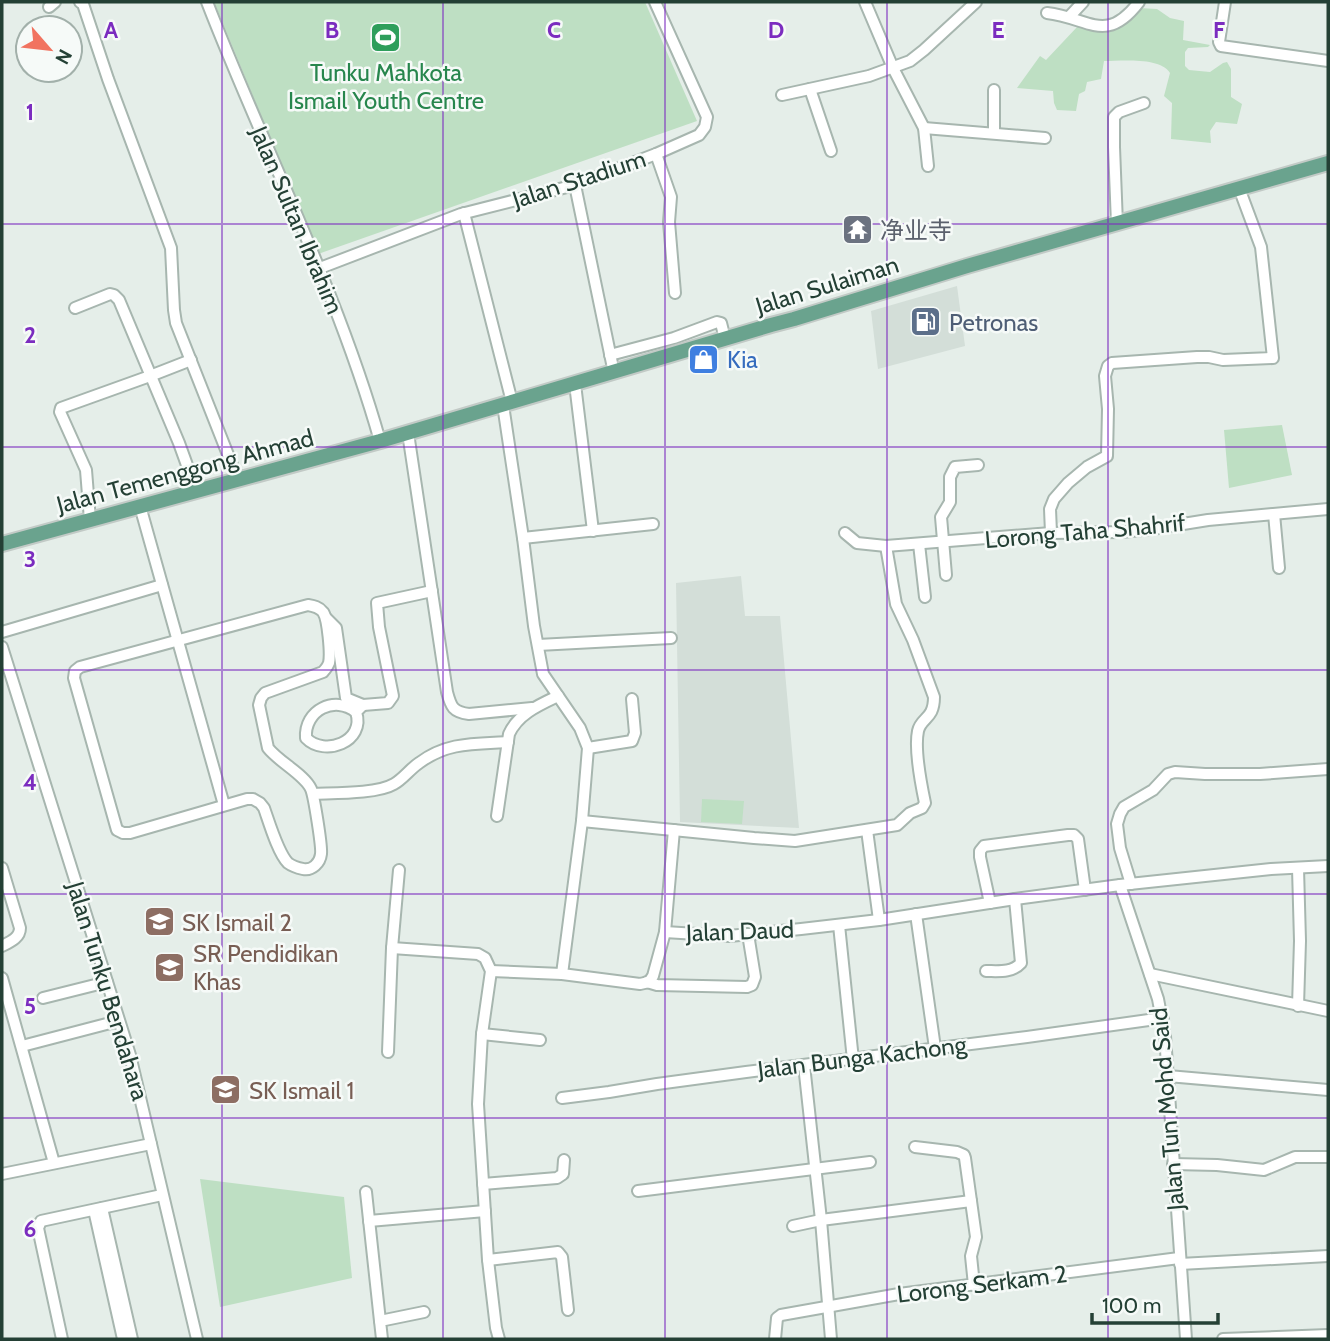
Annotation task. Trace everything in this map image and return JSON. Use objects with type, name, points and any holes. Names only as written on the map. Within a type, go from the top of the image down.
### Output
[{"type":"main road","name":"Jalan Sulaiman","points":[[380,442],[957,269],[1328,163]]},
{"type":"main road","name":"Jalan Temenggong Ahmad","points":[[2,544],[380,442]]},
{"type":"street","points":[[80,2],[171,247],[174,317],[238,480]]},
{"type":"street","name":"Jalan Sultan Ibrahim","points":[[207,2],[320,268],[372,412],[380,442]]},
{"type":"street","name":"Jalan Stadium","points":[[320,268],[464,213],[575,185],[699,135],[705,127],[707,117],[655,2]]},
{"type":"street","points":[[865,2],[893,68],[924,128],[928,166]]},
{"type":"street","points":[[782,95],[869,76],[910,61],[976,2]]},
{"type":"street","points":[[1069,17],[1083,2]]},
{"type":"street","points":[[1047,13],[1098,27],[1109,27],[1124,18],[1139,2]]},
{"type":"street","points":[[1225,2],[1219,42],[1221,46],[1328,61]]},
{"type":"street","points":[[810,89],[831,151]]},
{"type":"street","points":[[994,90],[995,134]]},
{"type":"street","points":[[1117,224],[1114,117],[1119,112],[1144,103]]},
{"type":"street","points":[[924,128],[1045,138]]},
{"type":"street","points":[[656,154],[671,197],[669,222],[675,293]]},
{"type":"street","points":[[575,185],[614,373]]},
{"type":"street","points":[[1051,533],[1050,509],[1054,499],[1087,467],[1107,456],[1108,409],[1105,376],[1108,366],[1112,363],[1197,357],[1223,360],[1273,358],[1261,247],[1239,188]]},
{"type":"street","points":[[464,213],[507,404],[534,625],[543,674],[580,728],[588,748],[582,821],[562,974]]},
{"type":"street","points":[[75,308],[110,294],[119,300],[196,490]]},
{"type":"street","points":[[610,355],[674,338],[717,322],[720,323],[725,339]]},
{"type":"street","points":[[674,338],[676,354]]},
{"type":"street","points":[[90,520],[86,470],[60,412],[61,408],[191,360]]},
{"type":"street","points":[[575,384],[593,531]]},
{"type":"street","points":[[408,433],[451,706],[460,713],[469,714],[532,708]]},
{"type":"street","points":[[946,575],[941,517],[950,502],[951,473],[955,467],[978,465]]},
{"type":"street","points":[[140,506],[224,805]]},
{"type":"street","name":"Lorong Taha Shahrif","points":[[845,533],[857,543],[886,546],[1051,533],[1121,532],[1208,520],[1328,509]]},
{"type":"street","points":[[1274,514],[1279,568]]},
{"type":"street","points":[[523,538],[653,524]]},
{"type":"street","points":[[919,544],[925,597]]},
{"type":"street","points":[[582,821],[795,841],[897,825],[910,813],[922,808],[925,803],[919,770],[917,734],[918,728],[931,715],[934,697],[907,625],[896,604],[886,546]]},
{"type":"street","points":[[2,632],[162,585]]},
{"type":"street","points":[[360,708],[357,730],[343,743],[316,745],[306,738],[308,720],[315,712],[327,706],[348,705],[360,708],[388,703],[393,696],[377,603],[432,591]]},
{"type":"street","points":[[326,618],[330,660],[327,667],[323,672],[265,693],[259,705],[268,748],[309,785],[313,794],[321,853],[314,867],[301,869],[289,863],[283,855],[264,808],[253,799],[131,833],[117,830],[74,678],[75,671],[80,667],[308,605],[316,606],[336,628],[346,698],[360,708]]},
{"type":"street","points":[[538,645],[671,638]]},
{"type":"street","name":"Jalan Tunku Bendahara","points":[[3,655],[130,1055],[197,1339]]},
{"type":"street","points":[[497,816],[513,725],[532,708],[558,696]]},
{"type":"street","points":[[588,748],[632,741],[635,733],[632,699]]},
{"type":"street","points":[[313,794],[373,791],[393,785],[418,763],[445,748],[508,742]]},
{"type":"street","name":"Jalan Tun Mohd Said","points":[[1186,1339],[1163,1018],[1125,885],[1117,824],[1124,807],[1153,790],[1168,774],[1175,772],[1260,774],[1328,769]]},
{"type":"street","points":[[664,932],[674,830]]},
{"type":"street","points":[[867,830],[879,920]]},
{"type":"street","points":[[990,903],[980,857],[984,846],[1074,835],[1078,839],[1085,890]]},
{"type":"street","name":"Jalan Daud","points":[[647,982],[656,969],[664,932],[729,936],[879,920],[1125,885],[1328,866]]},
{"type":"street","points":[[2,868],[20,928],[16,938],[2,946]]},
{"type":"street","points":[[1298,868],[1298,1006]]},
{"type":"street","points":[[388,1052],[399,870]]},
{"type":"street","points":[[986,971],[1010,970],[1021,963],[1015,899]]},
{"type":"street","points":[[916,914],[935,1048]]},
{"type":"street","points":[[839,925],[853,1060]]},
{"type":"street","points":[[491,971],[562,974],[640,984],[647,982],[657,985],[747,987],[752,985],[755,977],[748,934]]},
{"type":"street","points":[[393,947],[478,954],[485,958],[491,971],[482,1034],[478,1104],[488,1260],[499,1339]]},
{"type":"street","points":[[1150,974],[1328,1011]]},
{"type":"street","points":[[2,978],[54,1163]]},
{"type":"street","points":[[43,998],[107,982]]},
{"type":"street","name":"Jalan Bunga Kachong","points":[[562,1098],[1163,1018]]},
{"type":"street","points":[[22,1046],[118,1021]]},
{"type":"street","points":[[482,1034],[540,1040]]},
{"type":"street","points":[[804,1065],[831,1339]]},
{"type":"street","points":[[1168,1076],[1328,1090]]},
{"type":"street","points":[[2,1174],[151,1144]]},
{"type":"street","points":[[915,1147],[964,1155],[976,1237],[971,1256],[974,1285]]},
{"type":"street","points":[[1173,1164],[1264,1170],[1296,1157],[1328,1157]]},
{"type":"street","points":[[483,1184],[557,1178],[563,1174],[564,1160]]},
{"type":"street","points":[[638,1191],[870,1162]]},
{"type":"street","points":[[366,1192],[382,1339]]},
{"type":"street","points":[[62,1339],[38,1228],[41,1221],[162,1195]]},
{"type":"street","points":[[793,1226],[971,1201]]},
{"type":"street","points":[[98,1209],[123,1339]]},
{"type":"street","points":[[98,1209],[132,1339]]},
{"type":"street","points":[[369,1221],[485,1211]]},
{"type":"street","points":[[488,1260],[558,1252],[562,1257],[568,1310]]},
{"type":"street","name":"Lorong Serkam 2","points":[[775,1339],[777,1318],[781,1315],[899,1294],[1179,1261],[1328,1256]]},
{"type":"street","points":[[380,1321],[424,1312]]},
{"type":"street","points":[[1223,1339],[1328,1335]]},
{"type":"shaded area","points":[[957,286],[965,346],[878,369],[871,311]]},
{"type":"shaded area","points":[[741,576],[745,616],[780,616],[799,828],[680,822],[676,583]]},
{"type":"green space","points":[[214,2],[645,2],[697,121],[318,254]]},
{"type":"green space","points":[[1139,8],[1157,9],[1170,18],[1184,21],[1183,40],[1210,45],[1188,48],[1185,52],[1185,66],[1189,70],[1210,72],[1227,62],[1231,69],[1231,97],[1242,104],[1237,124],[1216,122],[1210,131],[1211,143],[1171,139],[1172,103],[1164,96],[1170,73],[1158,64],[1104,61],[1101,79],[1087,82],[1085,91],[1079,94],[1076,111],[1057,110],[1053,91],[1017,88],[1040,56],[1046,60],[1078,26],[1104,33],[1114,30]]},
{"type":"green space","points":[[1282,425],[1292,475],[1229,488],[1224,430]]},
{"type":"green space","points":[[702,799],[744,801],[742,824],[701,822]]},
{"type":"green space","points":[[200,1179],[344,1197],[352,1278],[220,1307]]},
{"type":"place","name":"Tunku Mahkota Ismail Youth Centre","points":[[386,38]]},
{"type":"place","name":"净业寺","points":[[857,230]]},
{"type":"place","name":"Petronas","points":[[926,322]]},
{"type":"place","name":"Kia","points":[[704,359]]},
{"type":"place","name":"SK Ismail 2","points":[[159,922]]},
{"type":"place","name":"SR Pendidikan Khas","points":[[170,967]]},
{"type":"place","name":"SK Ismail 1","points":[[226,1090]]}]
